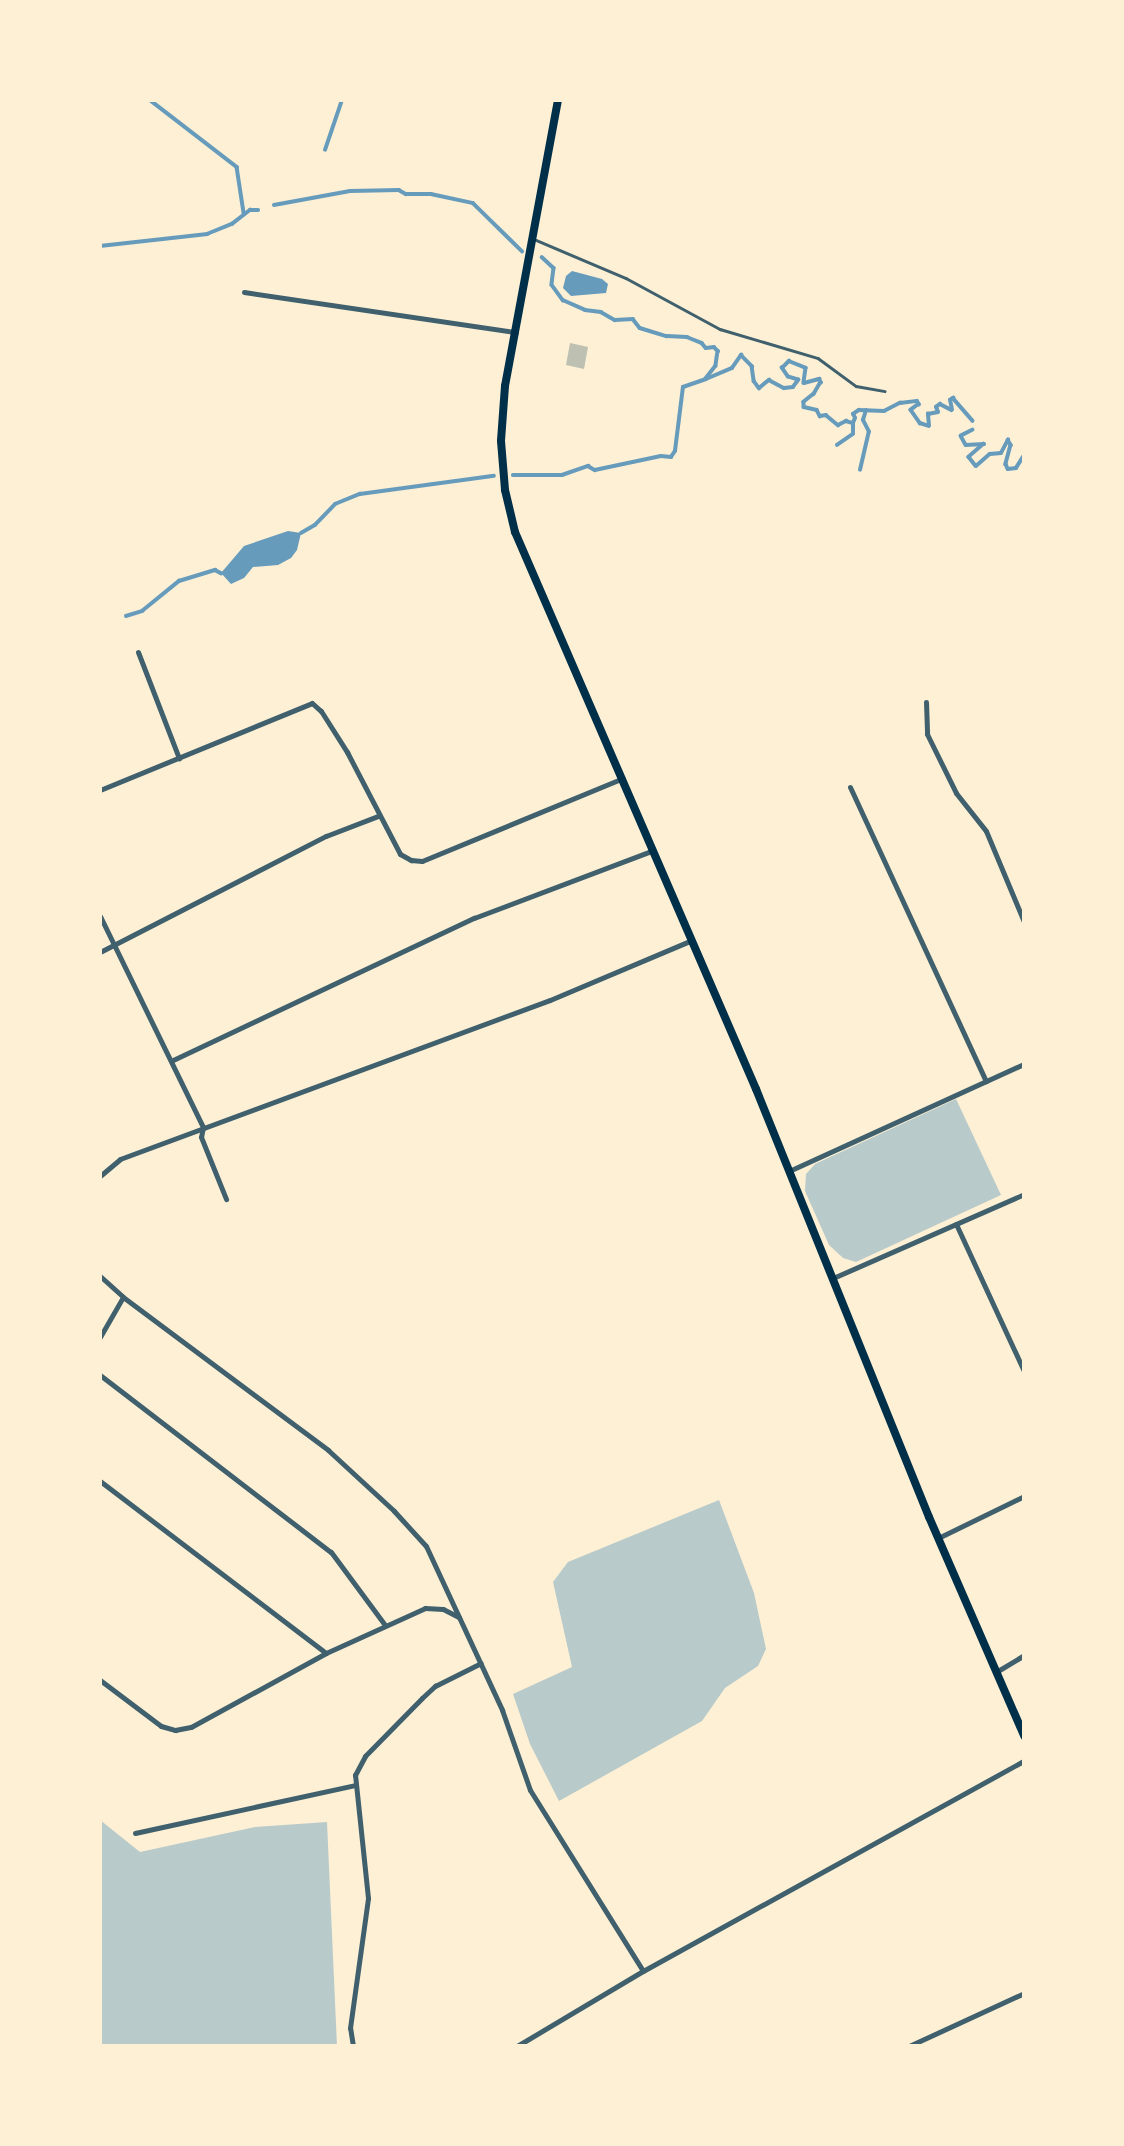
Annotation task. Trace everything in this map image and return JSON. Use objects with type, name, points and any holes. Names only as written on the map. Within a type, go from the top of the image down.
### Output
[{"type":"main road","points":[[558,100],[505,386],[500,442],[505,490],[515,532],[624,778],[789,1171],[938,1538],[1024,1736]]},
{"type":"street","points":[[244,292],[516,332]]},
{"type":"street","points":[[138,652],[179,758]]},
{"type":"street","points":[[926,702],[927,734],[956,793],[986,831],[1024,922]]},
{"type":"street","points":[[100,790],[312,703],[321,711],[347,752],[400,854],[411,860],[422,861],[624,778]]},
{"type":"street","points":[[850,787],[986,1081]]},
{"type":"street","points":[[100,952],[326,836],[378,816]]},
{"type":"street","points":[[173,1060],[474,918],[654,850]]},
{"type":"street","points":[[100,916],[173,1060],[203,1127],[201,1137],[226,1199]]},
{"type":"street","points":[[100,1176],[120,1159],[550,1000],[646,962],[692,940]]},
{"type":"street","points":[[789,1171],[1024,1065]]},
{"type":"street","points":[[833,1278],[1024,1194]]},
{"type":"street","points":[[956,1224],[1024,1371]]},
{"type":"street","points":[[100,1276],[123,1297],[328,1451],[394,1511],[426,1546],[512,1735],[530,1790],[643,1971]]},
{"type":"street","points":[[100,1337],[123,1297]]},
{"type":"street","points":[[100,1374],[331,1552],[385,1625]]},
{"type":"street","points":[[100,1481],[326,1653]]},
{"type":"street","points":[[938,1538],[1024,1496]]},
{"type":"street","points":[[100,1680],[161,1726],[176,1730],[191,1727],[326,1653],[425,1608],[443,1609],[461,1618]]},
{"type":"street","points":[[996,1672],[1024,1655]]},
{"type":"street","points":[[353,2046],[350,2028],[368,1898],[355,1775],[365,1756],[435,1686],[481,1663]]},
{"type":"street","points":[[517,2046],[643,1971],[1024,1761]]},
{"type":"street","points":[[135,1833],[355,1785]]},
{"type":"street","points":[[909,2046],[1024,1993]]},
{"type":"lane","points":[[533,239],[626,278],[720,330],[818,358],[856,386],[885,391]]},
{"type":"shaded area","points":[[956,1099],[1001,1195],[856,1262],[843,1258],[829,1245],[805,1191],[806,1174],[815,1164]]},
{"type":"shaded area","points":[[719,1500],[754,1593],[766,1649],[758,1666],[725,1688],[702,1721],[559,1801],[530,1744],[513,1694],[572,1667],[553,1582],[568,1562]]},
{"type":"shaded area","points":[[100,1820],[140,1852],[255,1827],[327,1822],[337,2046],[100,2046]]},
{"type":"water","points":[[572,271],[602,279],[608,284],[606,293],[571,296],[563,288],[566,276]]},
{"type":"water","points":[[288,531],[301,533],[297,550],[291,558],[278,565],[253,567],[244,578],[231,584],[221,573],[244,546]]},
{"type":"building","points":[[570,343],[588,347],[584,369],[566,365]]},
{"type":"waterway","points":[[150,100],[237,167],[244,213]]},
{"type":"waterway","points":[[325,150],[342,100]]},
{"type":"waterway","points":[[274,205],[350,191],[399,190],[406,194],[431,194],[473,203],[522,251]]},
{"type":"waterway","points":[[100,246],[207,234],[232,224],[250,210],[258,210]]},
{"type":"waterway","points":[[542,257],[554,268],[552,285],[563,300],[585,310],[601,312],[615,320],[633,319],[640,328],[667,336],[687,337],[702,343],[706,348],[714,347],[718,351],[716,366],[706,379],[732,368],[741,355],[752,366],[754,381],[759,388],[769,380],[784,388],[793,387],[798,380],[788,377],[782,368],[789,361],[806,368],[804,383],[819,379],[821,382],[814,394],[804,402],[804,407],[817,410],[820,416],[826,415],[838,425],[846,421],[853,423],[853,414],[859,410],[884,411],[900,403],[917,401],[919,404],[911,410],[920,423],[929,426],[928,414],[938,412],[936,407],[940,404],[952,410],[950,400],[953,398],[973,421]]},
{"type":"waterway","points":[[513,475],[562,475],[588,466],[595,470],[661,456],[671,457],[675,451],[683,387],[706,379]]},
{"type":"waterway","points":[[860,470],[869,432],[863,420],[866,410]]},
{"type":"waterway","points":[[837,445],[853,434],[853,423]]},
{"type":"waterway","points":[[973,430],[961,436],[966,445],[984,444],[969,457],[976,466],[990,454],[1001,453],[1008,440],[1011,445],[1006,464],[1008,469],[1016,468],[1024,455]]},
{"type":"waterway","points":[[301,533],[315,525],[335,504],[360,494],[494,476]]},
{"type":"waterway","points":[[126,616],[142,611],[179,581],[215,570],[221,573]]}]
